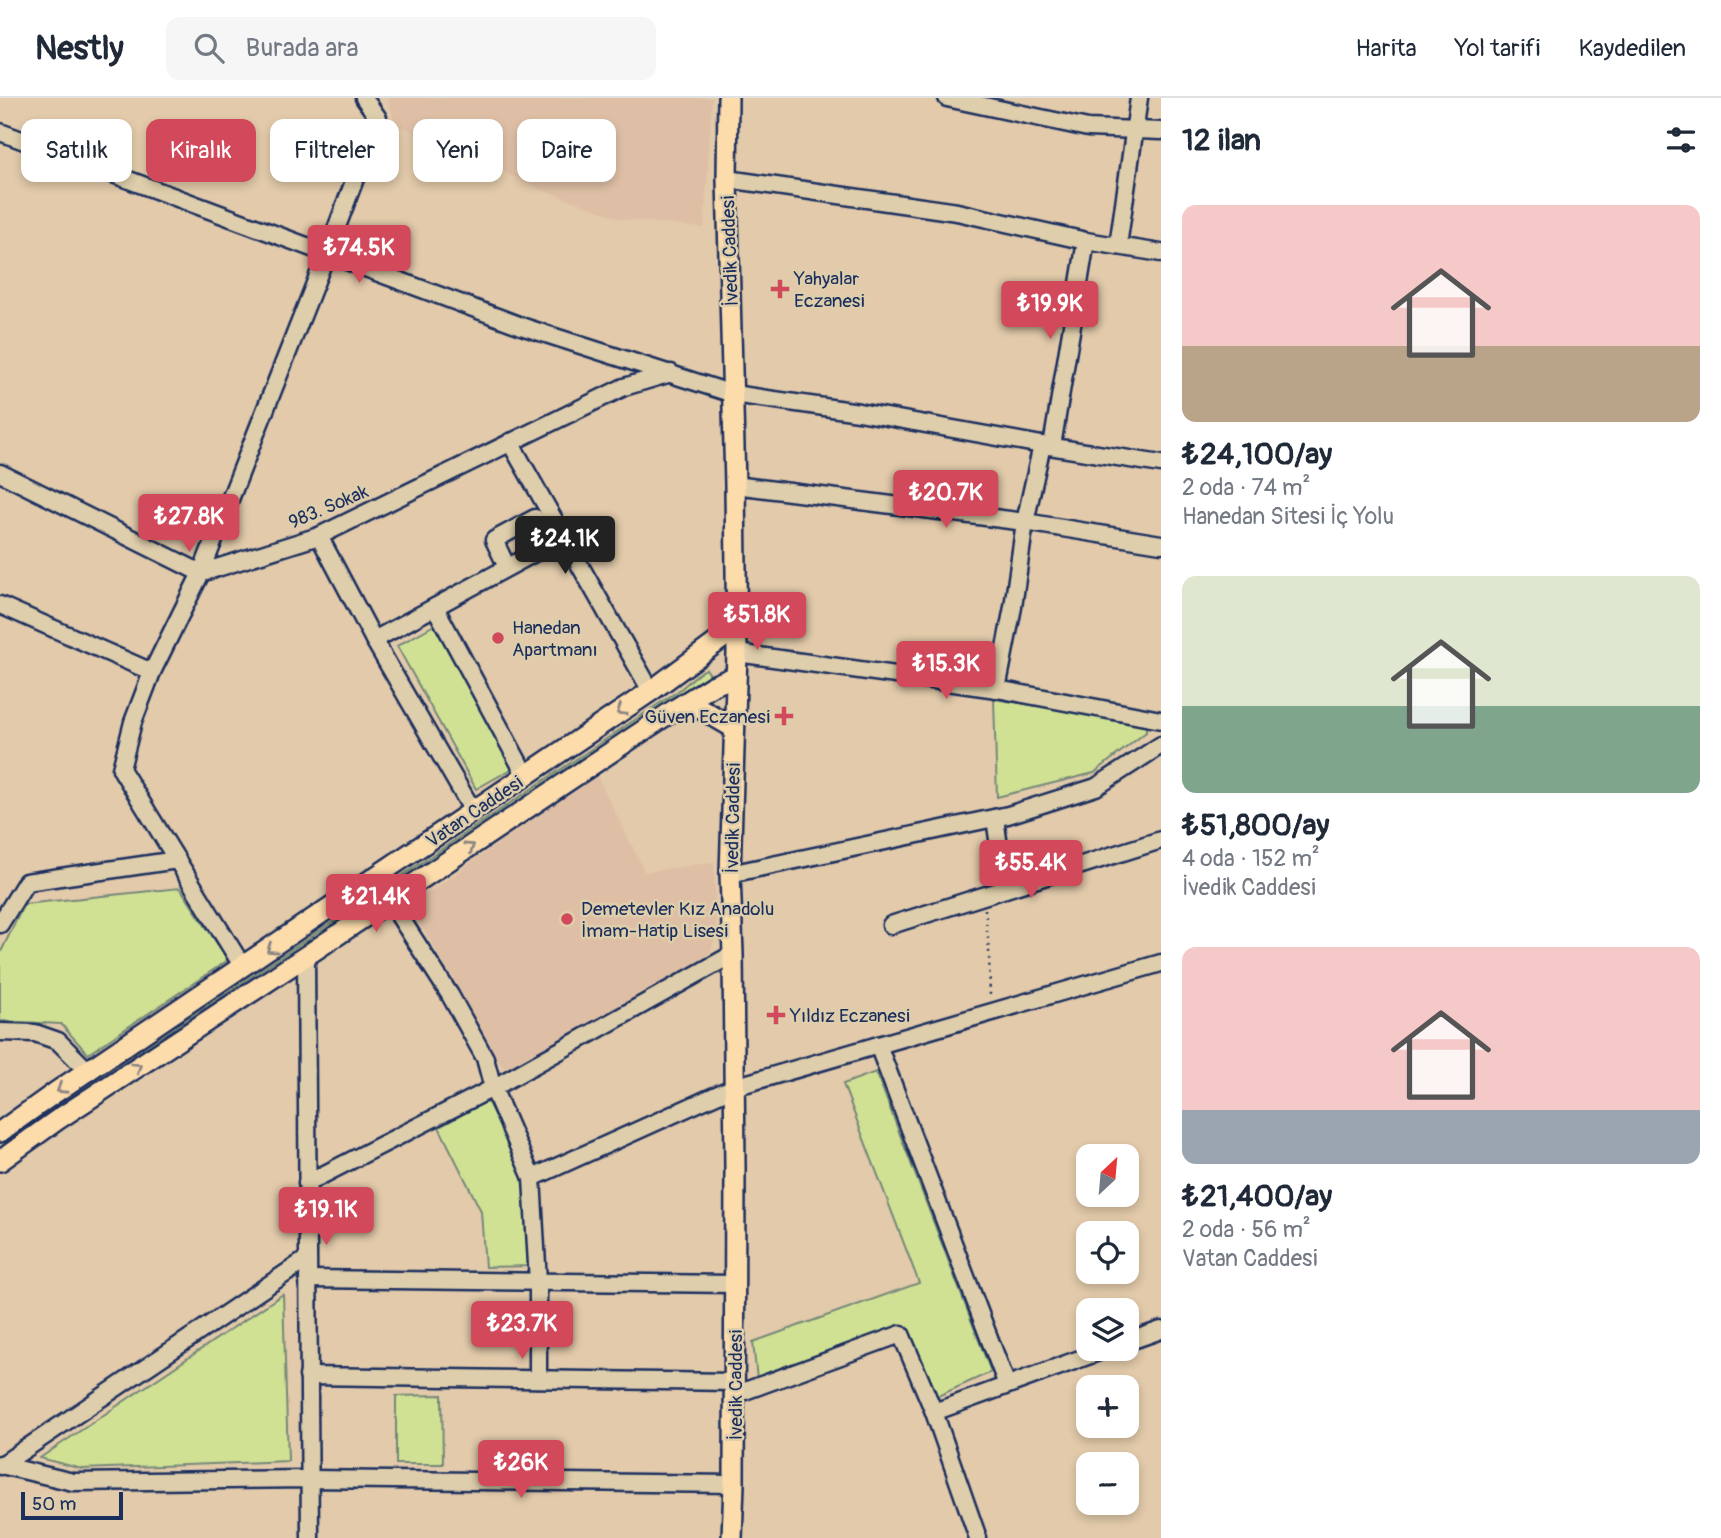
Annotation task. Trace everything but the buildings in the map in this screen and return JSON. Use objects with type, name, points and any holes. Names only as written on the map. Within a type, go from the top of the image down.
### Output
[{"type":"main road","name":"İvedik Caddesi","points":[[728,98],[727,179],[737,653],[730,874],[735,1284],[733,1538]]},
{"type":"main road","name":"Vatan Caddesi","points":[[0,1132],[651,691],[736,628]]},
{"type":"main road","name":"Vatan Caddesi","points":[[0,1161],[57,1120],[685,703],[712,686],[736,676]]},
{"type":"main road","points":[[685,703],[734,728]]},
{"type":"street","points":[[243,967],[121,769],[133,722],[152,672],[201,573],[378,118],[364,98]]},
{"type":"street","points":[[947,98],[1088,128],[1161,131]]},
{"type":"street","points":[[1118,246],[1139,98]]},
{"type":"street","points":[[0,132],[524,327],[733,394],[859,412],[1161,464]]},
{"type":"street","points":[[727,179],[957,212],[1086,241],[1161,253]]},
{"type":"street","points":[[997,690],[1013,607],[1025,522],[1047,446],[1086,241]]},
{"type":"street","name":"983. Sokak","points":[[201,573],[319,536],[624,387],[670,373]]},
{"type":"street","points":[[510,442],[651,691]]},
{"type":"street","points":[[0,473],[201,573]]},
{"type":"street","points":[[735,485],[1025,522],[1161,544]]},
{"type":"street","points":[[319,536],[374,640],[473,811]]},
{"type":"street","points":[[374,640],[507,567]]},
{"type":"street","points":[[0,605],[152,672]]},
{"type":"street","points":[[435,607],[526,776]]},
{"type":"street","points":[[737,653],[997,690],[1161,720]]},
{"type":"street","points":[[730,874],[995,818],[1096,788],[1161,745]]},
{"type":"street","points":[[995,818],[1004,889]]},
{"type":"street","points":[[891,925],[1161,840]]},
{"type":"street","points":[[0,923],[26,882],[177,860]]},
{"type":"street","points":[[389,900],[450,995],[485,1058],[493,1088],[532,1178],[538,1282],[538,1379]]},
{"type":"street","points":[[307,1183],[493,1088],[733,954]]},
{"type":"street","points":[[306,956],[310,1538]]},
{"type":"street","points":[[532,1178],[734,1087],[1161,963]]},
{"type":"street","points":[[0,1032],[34,1033],[58,1041],[89,1072]]},
{"type":"street","points":[[878,1045],[1007,1385]]},
{"type":"street","points":[[0,1465],[307,1259]]},
{"type":"street","points":[[307,1279],[735,1284]]},
{"type":"street","points":[[1139,1338],[1161,1330]]},
{"type":"street","points":[[308,1376],[538,1379],[734,1389],[901,1334],[934,1412],[978,1538]]},
{"type":"street","points":[[934,1412],[1076,1360]]},
{"type":"street","points":[[0,1465],[73,1482],[309,1479],[734,1485]]},
{"type":"path","points":[[984,895],[991,1012]]},
{"type":"shaded area","points":[[388,98],[712,98],[704,228],[622,219],[525,182],[616,182],[616,119],[517,119],[517,178],[503,172],[503,119],[413,119],[413,132],[399,126],[399,119],[394,119]]},
{"type":"shaded area","name":"Demetevler Kız Anadolu İmam-Hatip Lisesi","points":[[596,774],[645,872],[714,862],[716,933],[710,954],[505,1071],[410,906]]},
{"type":"green space","points":[[436,624],[515,767],[476,789],[397,646]]},
{"type":"green space","points":[[706,669],[709,673],[707,679],[0,1152],[0,1148],[83,1089],[678,691]]},
{"type":"green space","points":[[994,699],[1146,723],[1146,732],[1094,773],[997,797]]},
{"type":"green space","points":[[180,888],[228,960],[88,1054],[61,1024],[0,1021],[0,954],[24,904]]},
{"type":"green space","points":[[876,1072],[991,1372],[936,1397],[902,1326],[757,1379],[753,1342],[919,1283],[843,1084]]},
{"type":"green space","points":[[487,1101],[522,1170],[528,1193],[530,1266],[485,1267],[481,1211],[439,1127]]},
{"type":"green space","points":[[283,1294],[288,1461],[82,1469],[40,1458]]},
{"type":"green space","points":[[442,1395],[443,1464],[396,1464],[396,1396]]},
{"type":"place","name":"Yahyalar Eczanesi","points":[[780,289]]},
{"type":"place","name":"Hanedan Apartmanı","points":[[498,638]]},
{"type":"place","name":"Güven Eczanesi","points":[[784,716]]},
{"type":"place","name":"Demetevler Kız Anadolu İmam-Hatip Lisesi","points":[[567,919]]},
{"type":"place","name":"Yıldız Eczanesi","points":[[776,1015]]}]
